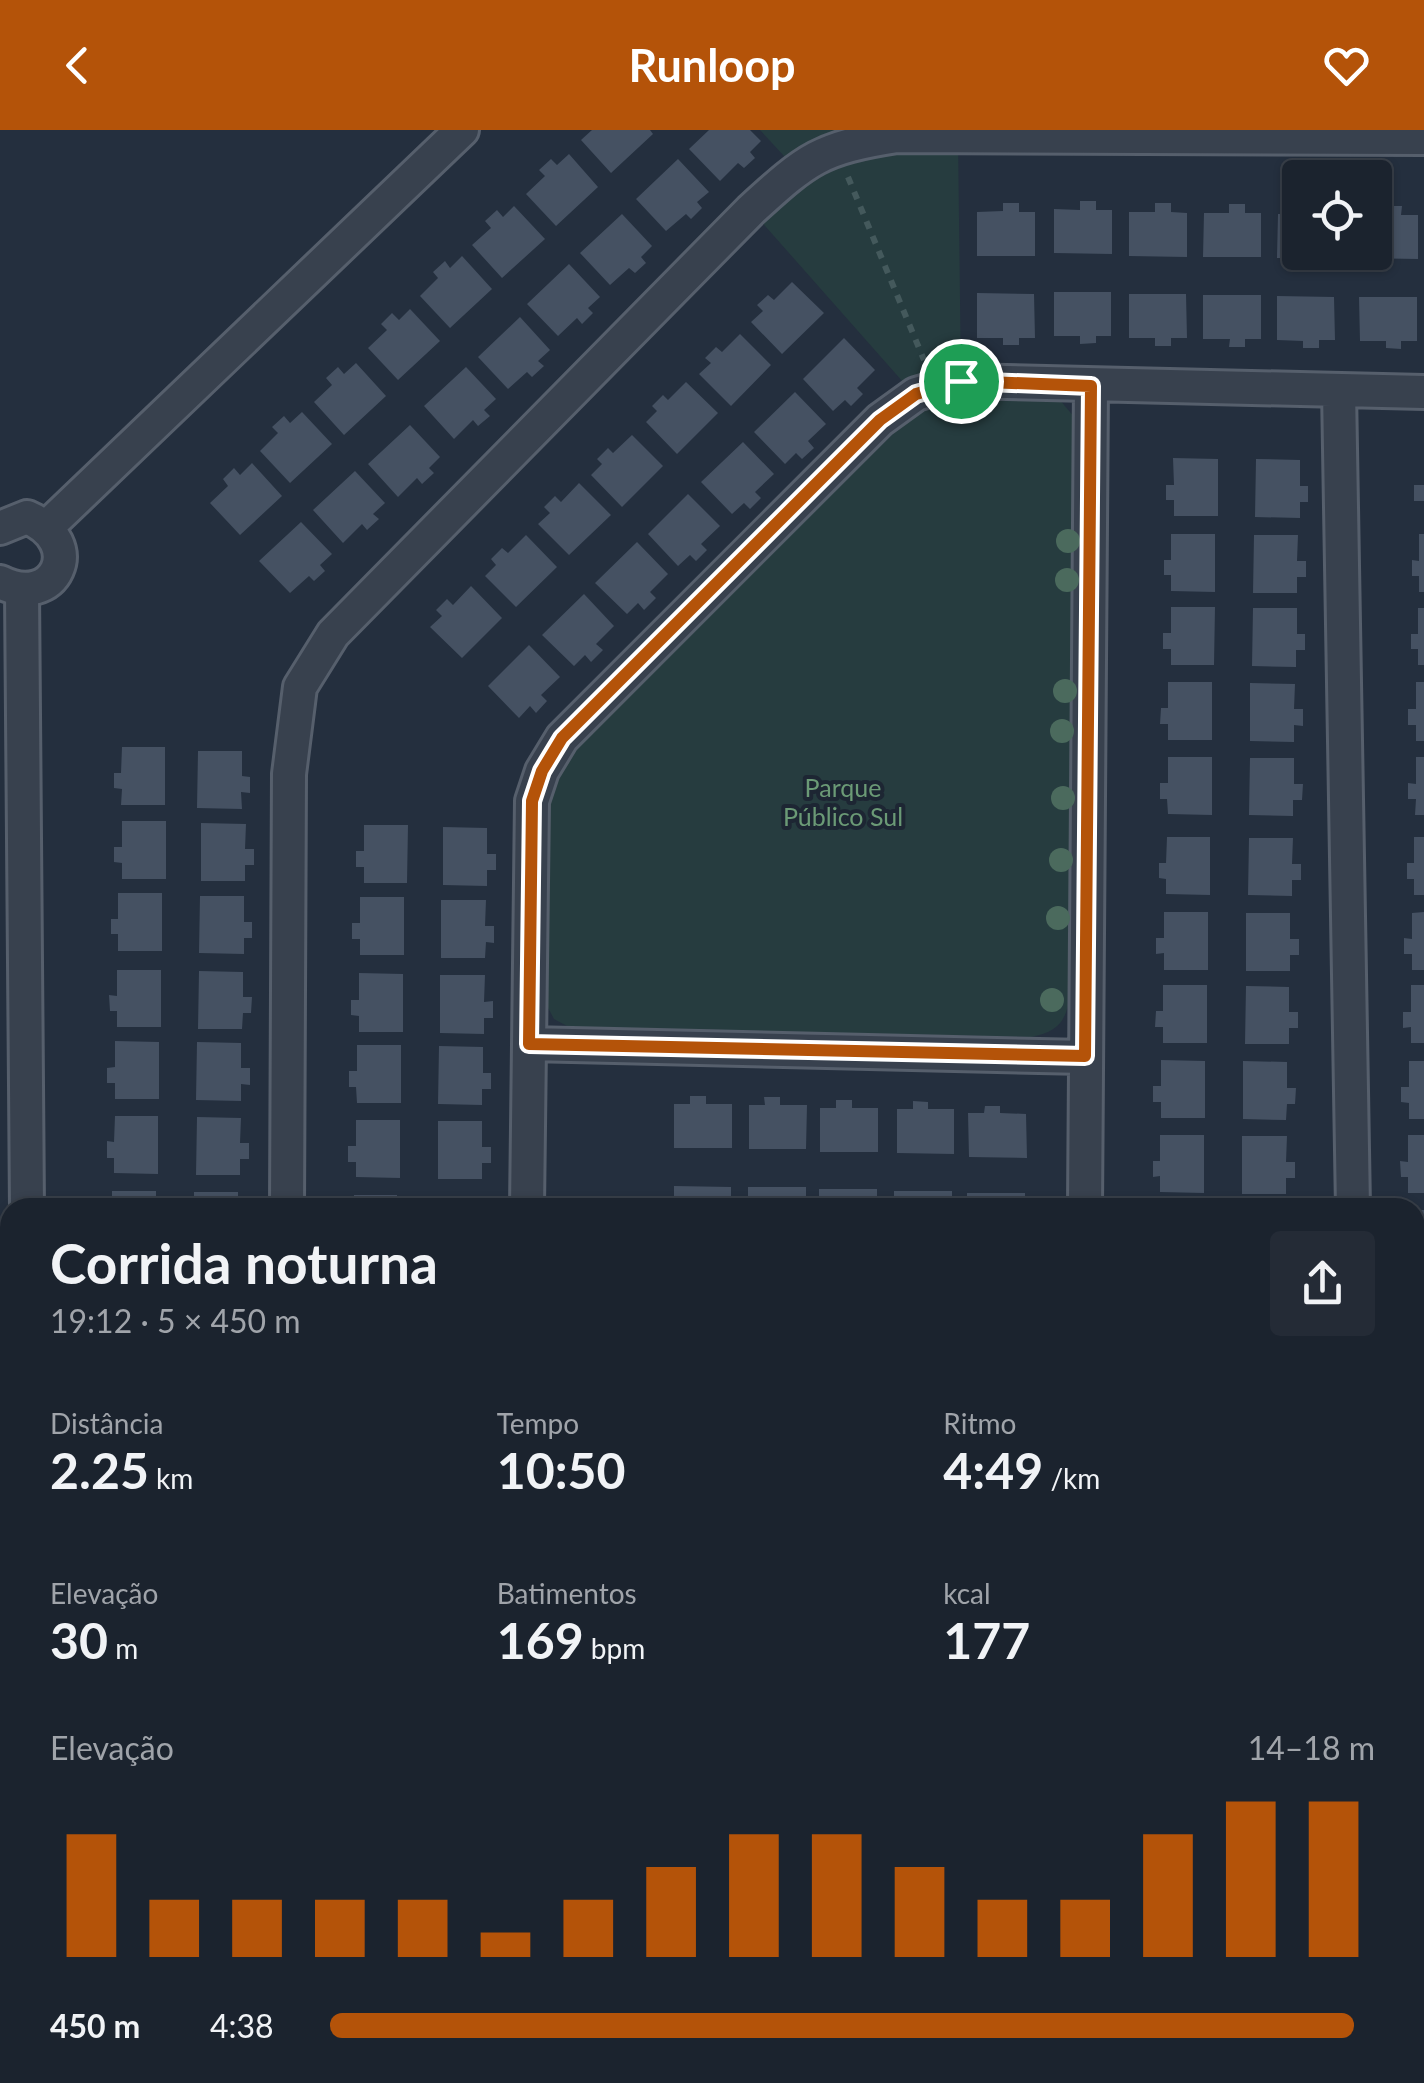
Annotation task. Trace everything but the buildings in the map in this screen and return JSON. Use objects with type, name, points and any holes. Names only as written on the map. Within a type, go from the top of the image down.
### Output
[{"type":"street","points":[[48,526],[462,130]]},
{"type":"street","points":[[287,1198],[290,774],[300,687],[333,634],[751,210],[796,169],[836,146],[896,136],[1424,138]]},
{"type":"street","points":[[528,1198],[532,801],[542,771],[562,738],[880,420],[934,386],[961,381],[1424,392]]},
{"type":"street","points":[[1084,1198],[1091,386]]},
{"type":"street","points":[[1339,390],[1353,1198]]},
{"type":"street","points":[[0,528],[27,517],[48,526],[60,545],[59,568],[44,586],[11,586],[27,1198]]},
{"type":"street","points":[[529,1044],[1085,1056]]},
{"type":"path","points":[[836,146],[934,386]]},
{"type":"green space","name":"Parque Público Sul","points":[[760,130],[896,130],[958,137],[961,381],[1059,399],[1075,418],[1071,989],[1061,1022],[1041,1034],[1031,1037],[569,1027],[554,1019],[546,1004],[546,802],[557,770],[593,726],[901,426],[926,408],[751,210],[796,169]]},
{"type":"route","points":[[961,381],[1091,386],[1085,1056],[529,1044],[532,801],[542,771],[562,738],[880,420],[916,394],[961,381]]}]
